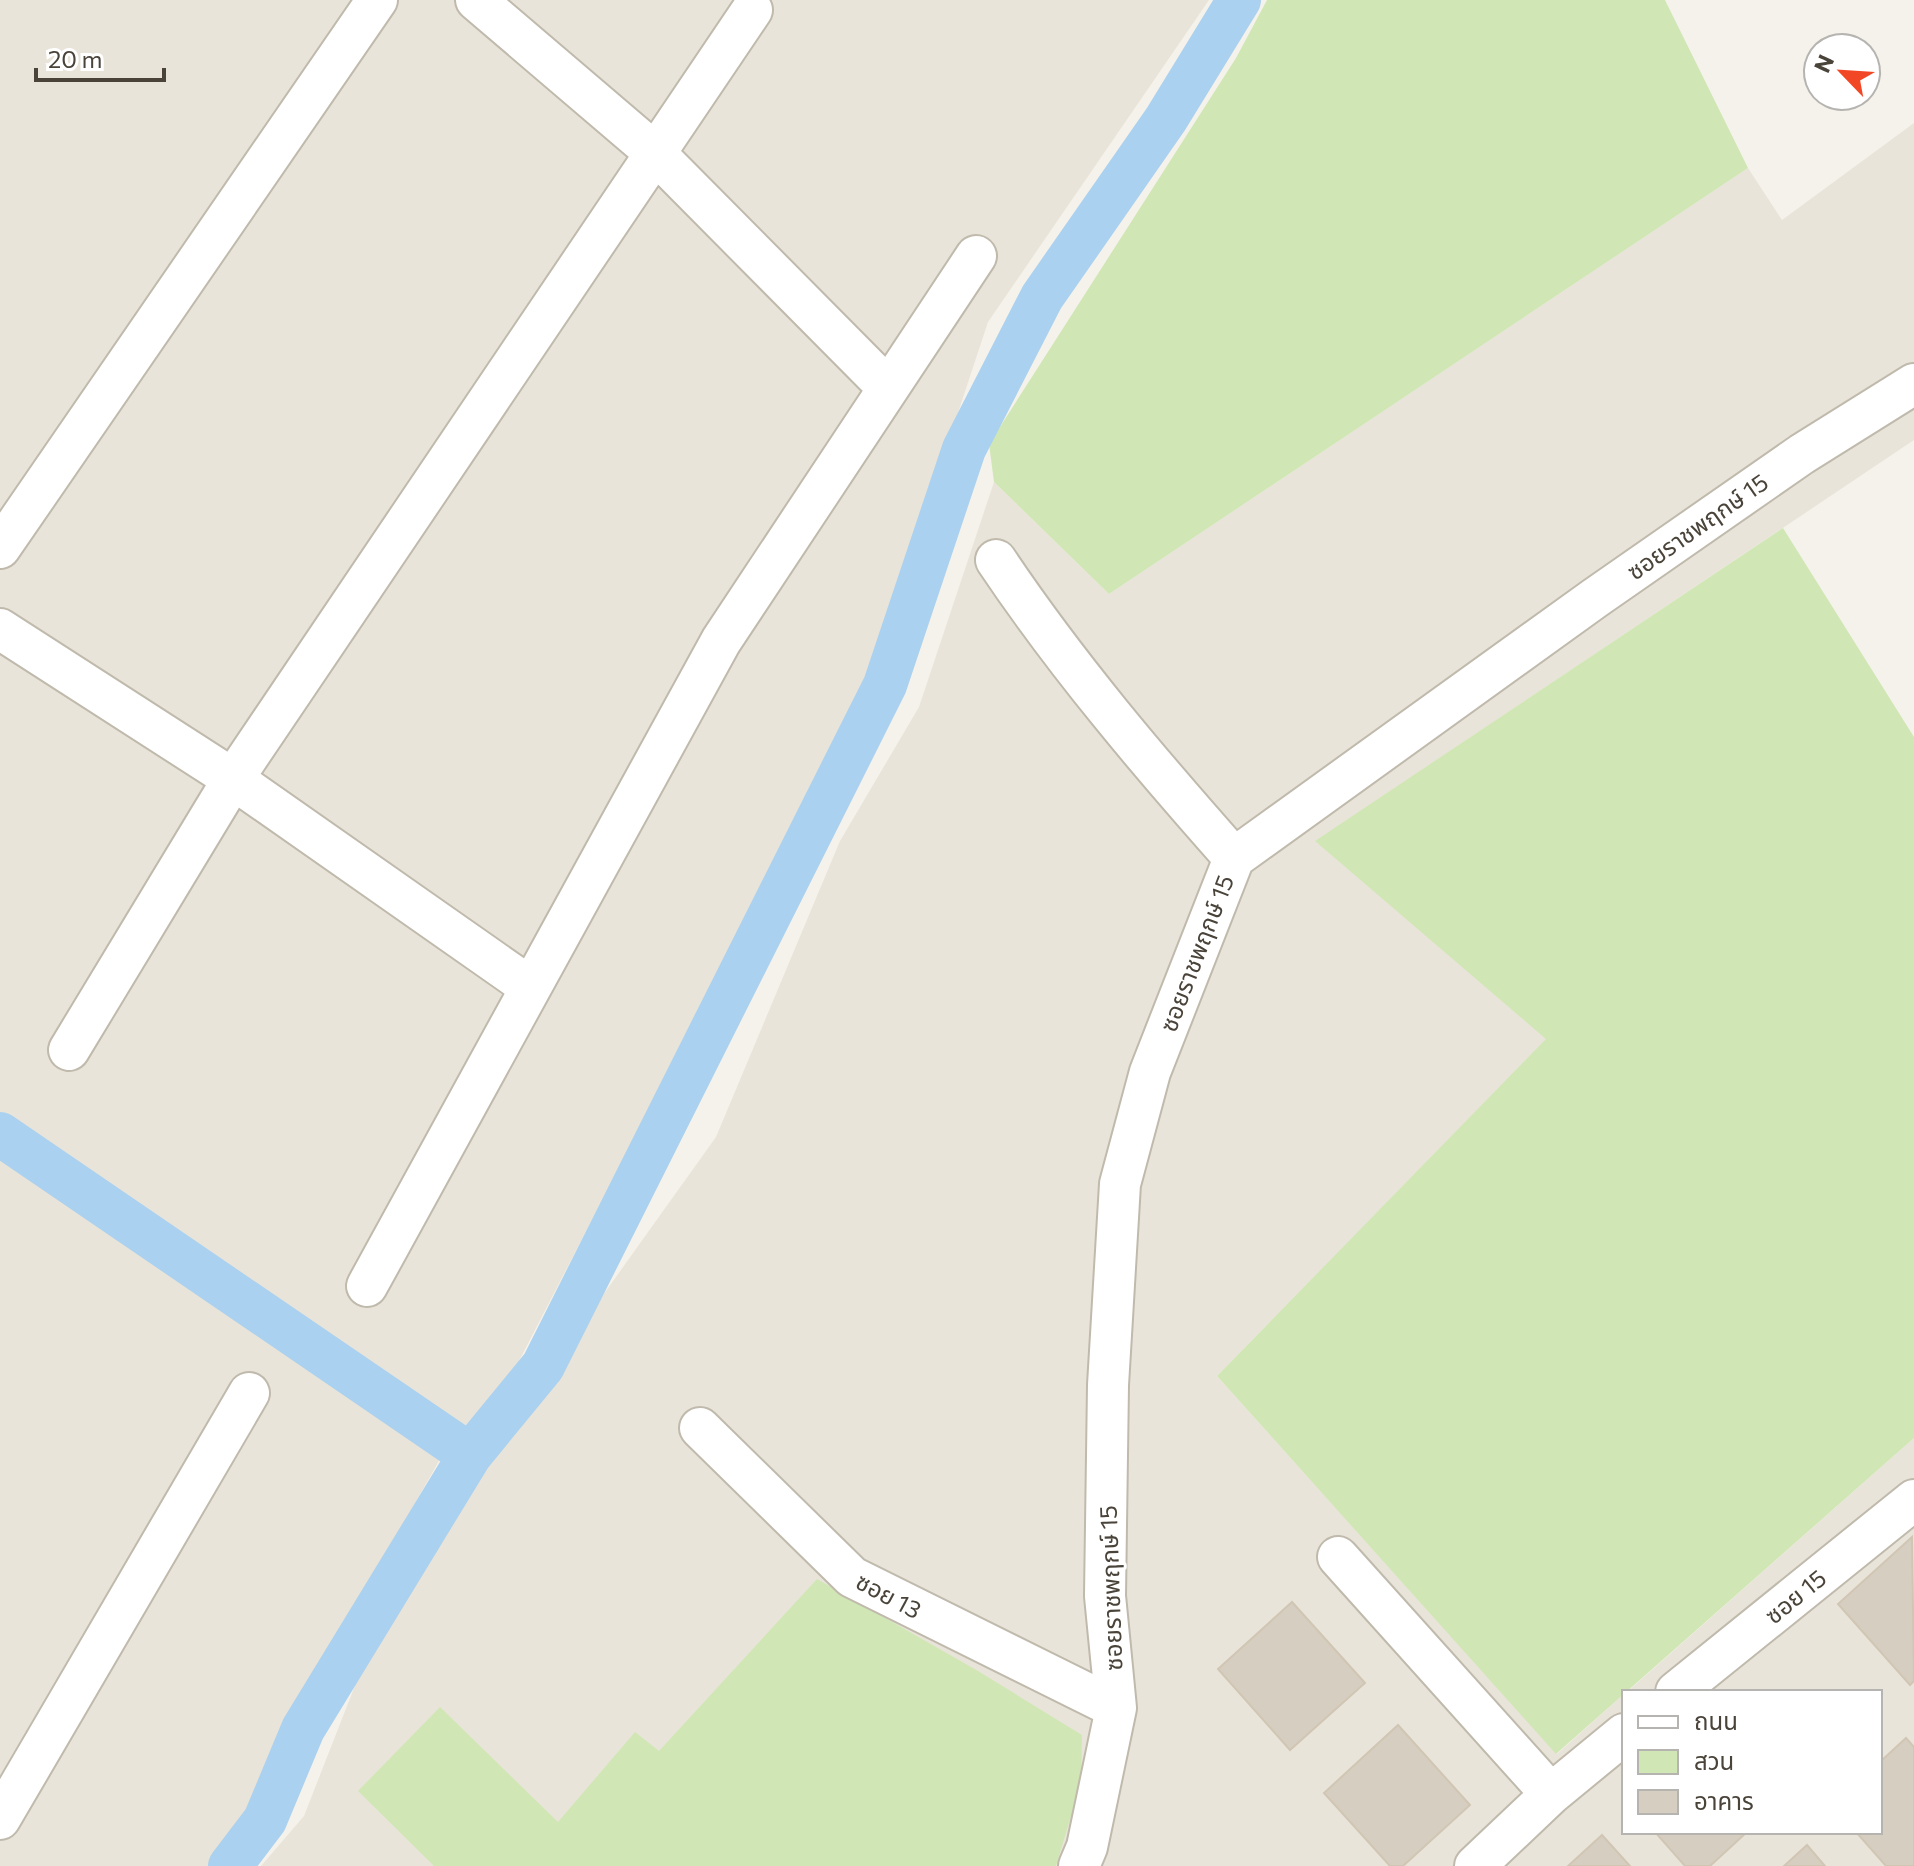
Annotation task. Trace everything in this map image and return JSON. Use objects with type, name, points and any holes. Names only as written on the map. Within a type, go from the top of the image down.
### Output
[{"type":"street","points":[[0,548],[377,0]]},
{"type":"street","points":[[476,0],[654,152],[888,388]]},
{"type":"street","points":[[69,1050],[233,779],[752,10]]},
{"type":"street","points":[[367,1286],[721,641],[976,256]]},
{"type":"street","name":"ซอยราชพฤกษ์ 15","points":[[1079,1866],[1087,1847],[1116,1708],[1105,1596],[1108,1385],[1120,1184],[1150,1072],[1234,858],[1595,598],[1802,454],[1914,384]]},
{"type":"street","points":[[996,560],[1034,616],[1128,737],[1234,858]]},
{"type":"street","points":[[0,629],[233,779],[530,987]]},
{"type":"street","points":[[0,1819],[249,1393]]},
{"type":"street","name":"ซอย 13","points":[[700,1428],[852,1577],[1116,1708]]},
{"type":"street","name":"ซอย 15","points":[[1678,1690],[1914,1500]]},
{"type":"street","points":[[1338,1557],[1551,1794]]},
{"type":"street","points":[[1475,1866],[1551,1794],[1622,1736]]},
{"type":"shaded area","points":[[0,0],[1209,0],[988,322],[867,688],[505,1388],[444,1452],[316,1678],[255,1816],[214,1866],[0,1866]]},
{"type":"shaded area","points":[[1914,123],[1914,440],[1316,841],[1547,1039],[1217,1376],[1557,1754],[1622,1696],[1622,1834],[1882,1834],[1882,1690],[1629,1690],[1914,1438],[1914,1866],[261,1866],[304,1816],[363,1665],[470,1455],[563,1351],[716,1137],[840,841],[919,707],[994,482],[1109,594],[1748,168],[1782,220]]},
{"type":"green space","points":[[1267,0],[1665,0],[1748,168],[1109,594],[994,482],[989,444],[1236,58]]},
{"type":"green space","points":[[1783,528],[1914,737],[1914,1438],[1629,1690],[1622,1690],[1622,1696],[1556,1754],[1217,1376],[1546,1039],[1315,841]]},
{"type":"green space","points":[[817,1579],[1082,1735],[1081,1783],[1056,1866],[434,1866],[358,1791],[440,1707],[558,1822],[635,1732],[659,1751]]},
{"type":"building","points":[[1912,1537],[1914,1681],[1910,1685],[1838,1604]]},
{"type":"building","points":[[1292,1602],[1365,1683],[1290,1750],[1218,1669]]},
{"type":"building","points":[[1398,1725],[1470,1805],[1403,1866],[1390,1866],[1324,1793]]},
{"type":"building","points":[[1906,1738],[1914,1747],[1914,1866],[1886,1866],[1858,1834],[1882,1834],[1882,1760]]},
{"type":"building","points":[[1657,1834],[1745,1834],[1710,1866],[1685,1866]]},
{"type":"building","points":[[1602,1835],[1630,1866],[1568,1866]]},
{"type":"building","points":[[1807,1845],[1825,1866],[1784,1866]]},
{"type":"waterway","points":[[230,1866],[265,1820],[303,1729],[470,1455],[543,1366],[885,685],[964,449],[1042,297],[1166,119],[1239,0]]},
{"type":"waterway","points":[[0,1134],[470,1455]]}]
